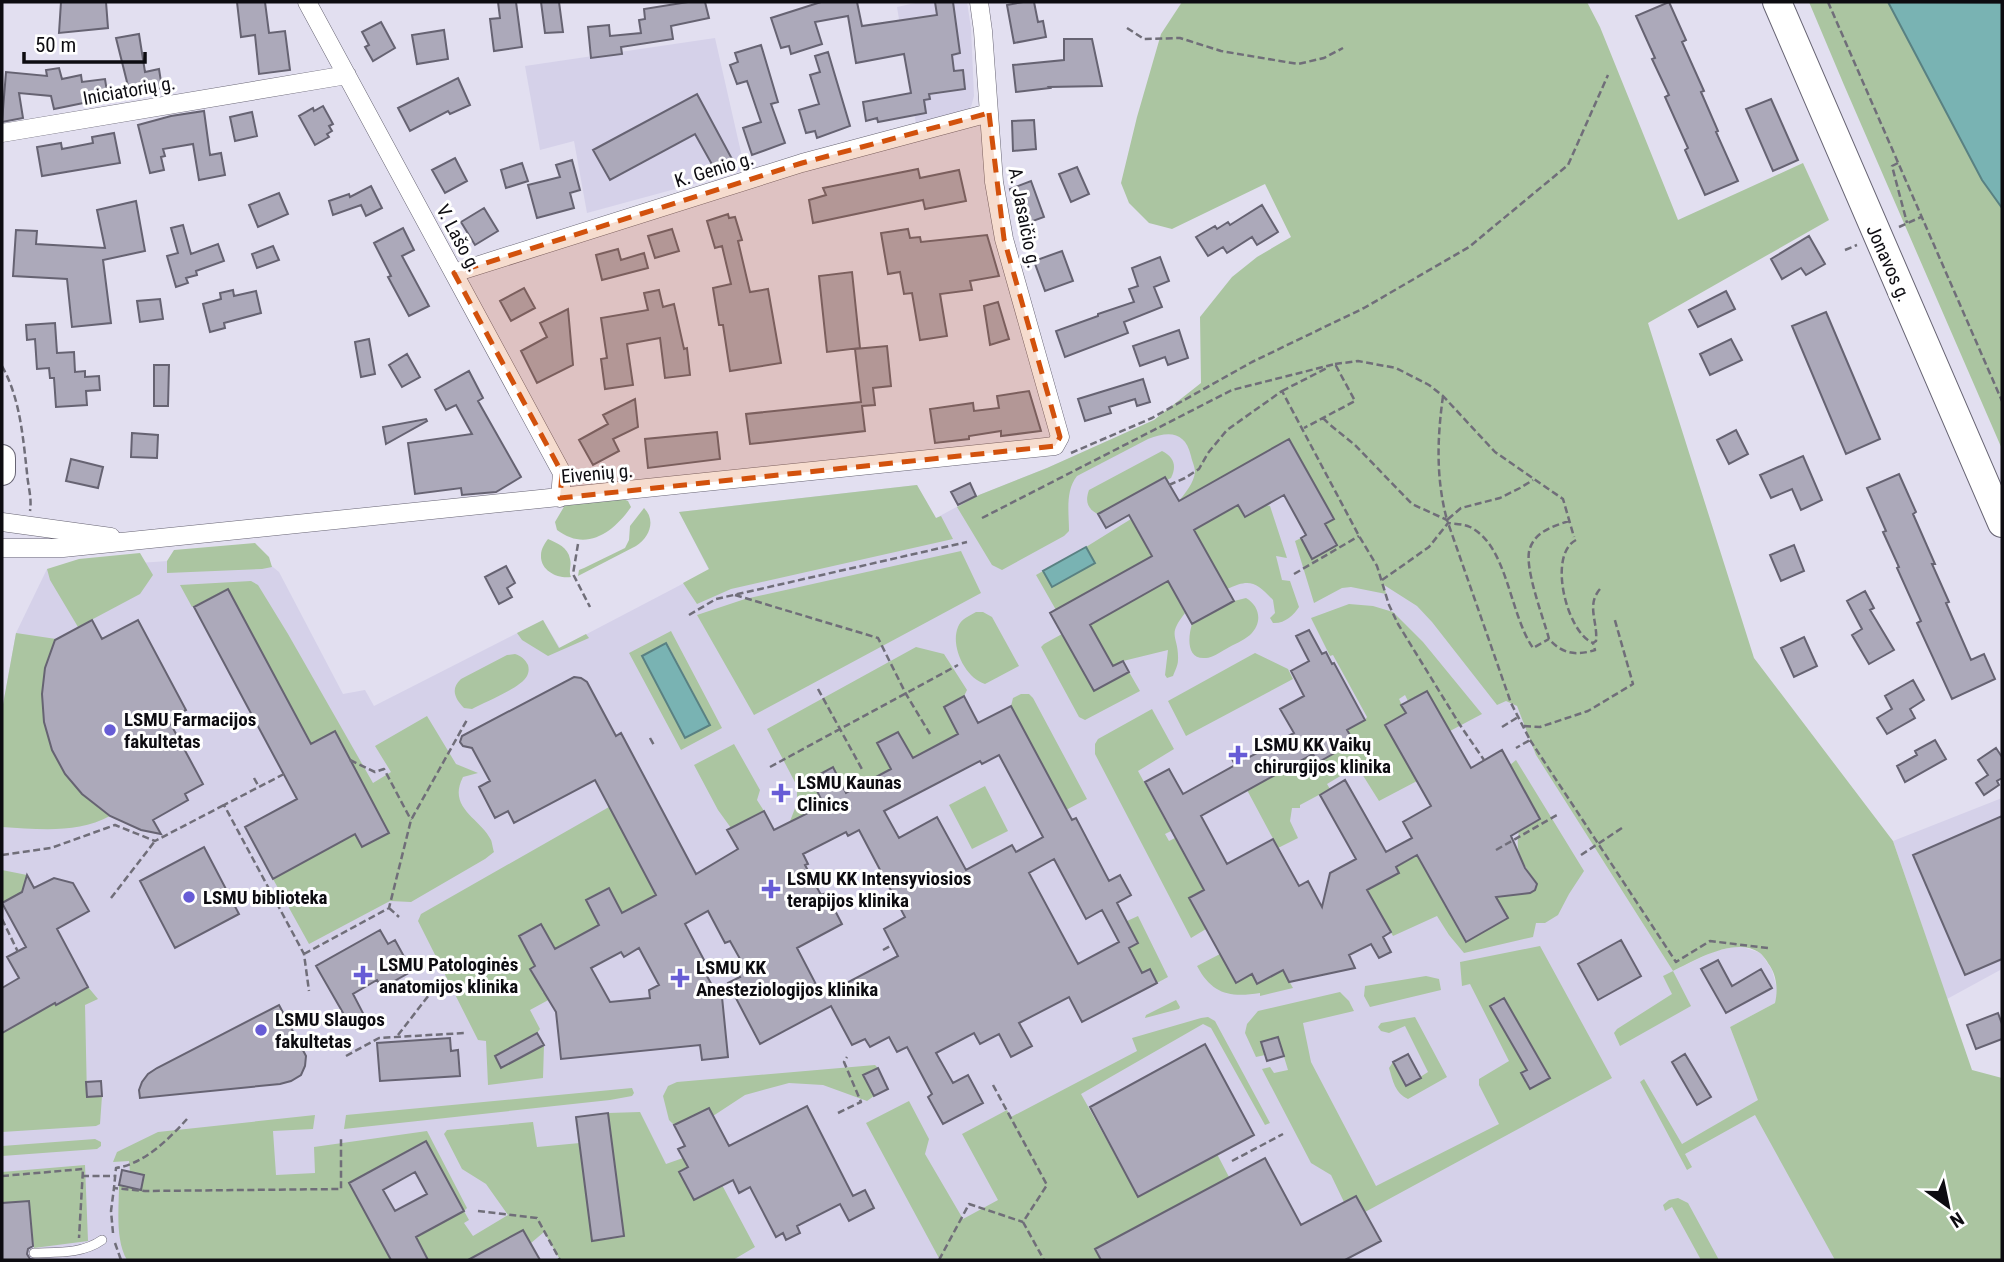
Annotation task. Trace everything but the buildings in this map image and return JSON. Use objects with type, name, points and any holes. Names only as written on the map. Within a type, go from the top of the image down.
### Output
[{"type":"main road","name":"Jonavos g.","points":[[1777,2],[2002,523]]},
{"type":"main road","points":[[2,458],[2,472]]},
{"type":"street","name":"V. Lašo g.","points":[[307,2],[562,473],[560,498]]},
{"type":"street","name":"A. Jasaičio g.","points":[[979,2],[994,182],[1004,239],[1060,437]]},
{"type":"street","name":"Iniciatorių g.","points":[[2,132],[347,75]]},
{"type":"street","name":"K. Genio g.","points":[[454,272],[802,163],[989,113]]},
{"type":"street","name":"Eivenių g.","points":[[2,548],[63,548],[488,506],[681,483],[1055,446],[1060,437]]},
{"type":"street","name":"Eivenių g.","points":[[2,522],[132,541]]},
{"type":"lane","points":[[34,1254],[80,1250],[92,1247],[102,1240]]},
{"type":"path","points":[[1828,2],[2002,401]]},
{"type":"path","points":[[1127,28],[1144,39],[1180,38],[1221,51],[1298,65],[1324,58],[1343,48]]},
{"type":"path","points":[[1069,454],[1152,418],[1252,362],[1364,309],[1469,247],[1568,165],[1608,75]]},
{"type":"path","points":[[1898,163],[1892,166],[1906,223],[1921,217]]},
{"type":"path","points":[[982,518],[1232,390],[1335,364],[1358,361],[1396,368],[1429,385],[1443,396],[1495,453],[1563,499],[1575,539],[1566,550],[1561,568],[1563,594],[1573,622],[1583,637],[1593,643],[1595,650],[1587,653],[1563,652],[1549,639],[1528,568],[1529,548],[1538,536],[1547,528],[1569,521]]},
{"type":"path","points":[[1169,485],[1199,468],[1227,430],[1282,391],[1335,364]]},
{"type":"path","points":[[1303,429],[1355,401],[1335,364]]},
{"type":"path","points":[[1282,391],[1377,566],[1398,624],[1484,760]]},
{"type":"path","points":[[1443,396],[1438,470],[1441,497],[1511,704],[1522,725],[1676,962],[1710,941],[1768,948]]},
{"type":"path","points":[[1323,418],[1356,444],[1412,504],[1448,521],[1469,526],[1486,539],[1496,552],[1521,627],[1533,648],[1549,639]]},
{"type":"path","points":[[1382,580],[1429,547],[1461,508],[1500,498],[1533,480]]},
{"type":"path","points":[[1294,574],[1359,536]]},
{"type":"path","points":[[689,615],[716,599],[734,594],[967,542]]},
{"type":"path","points":[[578,544],[573,574],[590,607]]},
{"type":"path","points":[[1593,643],[1597,633],[1592,613],[1593,601],[1600,589]]},
{"type":"path","points":[[734,594],[878,638],[930,734]]},
{"type":"path","points":[[1522,725],[1540,727],[1588,711],[1633,684],[1614,617]]},
{"type":"path","points":[[770,767],[958,665]]},
{"type":"path","points":[[818,689],[863,771]]},
{"type":"path","points":[[1502,727],[1518,717]]},
{"type":"path","points":[[304,954],[389,908],[411,820],[468,718]]},
{"type":"path","points":[[650,738],[655,747]]},
{"type":"path","points":[[1516,748],[1531,740]]},
{"type":"path","points":[[350,760],[374,772],[384,769],[411,820]]},
{"type":"path","points":[[111,898],[155,841],[284,774]]},
{"type":"path","points":[[254,778],[259,787]]},
{"type":"path","points":[[224,805],[304,954],[309,991]]},
{"type":"path","points":[[1496,850],[1557,815]]},
{"type":"path","points":[[2,855],[51,848],[115,825],[155,841]]},
{"type":"path","points":[[1581,855],[1622,828]]},
{"type":"path","points":[[389,908],[398,917]]},
{"type":"path","points":[[2,919],[18,952]]},
{"type":"path","points":[[883,950],[892,945]]},
{"type":"path","points":[[397,1037],[429,995],[439,987]]},
{"type":"path","points":[[346,1056],[379,1038],[464,1033]]},
{"type":"path","points":[[838,1113],[861,1102],[844,1062],[847,1057]]},
{"type":"path","points":[[993,1085],[1047,1185],[1023,1222]]},
{"type":"path","points":[[121,1260],[111,1211],[116,1168],[129,1166],[169,1139],[187,1119]]},
{"type":"path","points":[[1232,1161],[1283,1134]]},
{"type":"path","points":[[114,1188],[145,1191],[341,1189],[341,1137]]},
{"type":"path","points":[[2,1176],[83,1168],[80,1250]]},
{"type":"path","points":[[82,1176],[114,1176]]},
{"type":"path","points":[[939,1260],[969,1203],[1023,1222],[1044,1260]]},
{"type":"path","points":[[478,1211],[537,1218],[560,1260]]},
{"type":"highlighted area","points":[[989,113],[1004,239],[1060,437],[1055,446],[560,498],[562,473],[454,273],[802,163]]},
{"type":"shaded area","points":[[920,2],[967,2],[974,96],[967,111],[916,124],[897,7]]},
{"type":"shaded area","points":[[1182,2],[1587,2],[1600,27],[1678,220],[1803,163],[1829,220],[1648,323],[1754,658],[1893,841],[1972,1070],[2002,1078],[2002,1260],[1835,1260],[1755,1115],[1685,1154],[1692,1167],[1687,1170],[1640,1082],[1644,1079],[1682,1144],[1758,1100],[1730,1027],[1775,1003],[1776,984],[1772,970],[1760,953],[1739,947],[1704,956],[1673,971],[1536,755],[1517,706],[1506,701],[1497,705],[1417,606],[1384,585],[1386,594],[1351,587],[1342,588],[1314,603],[1295,541],[1301,538],[1313,558],[1336,545],[1325,524],[1334,519],[1290,440],[1179,501],[1191,484],[1195,472],[1185,442],[1169,434],[1148,439],[1077,476],[1069,495],[1069,531],[1064,536],[1002,570],[992,565],[957,507],[1154,420],[1201,383],[1200,317],[1232,277],[1257,257],[1291,237],[1265,184],[1172,229],[1149,223],[1129,203],[1121,183],[1137,117],[1161,34]]},
{"type":"shaded area","points":[[1809,2],[1888,2],[1982,180],[2002,208],[2002,449],[1844,85]]},
{"type":"shaded area","points":[[1888,2],[2002,3],[2002,208],[1982,180]]},
{"type":"shaded area","points":[[715,38],[745,170],[587,213],[574,141],[540,150],[525,66]]},
{"type":"shaded area","name":"LSMU Kaunas Clinics","points":[[1464,269],[1536,755],[1673,971],[1714,951],[1740,946],[1761,953],[1772,970],[1778,992],[1775,1003],[1730,1027],[1759,1100],[1887,1260],[2,1260],[2,710],[16,633],[47,569],[258,555],[279,572],[343,694],[365,690],[374,706],[543,620],[560,648],[709,570],[679,512],[917,485],[936,518],[979,495],[1154,420]]},
{"type":"shaded area","points":[[1162,451],[1173,462],[1171,478],[1167,480],[1164,477],[1098,514],[1089,507],[1089,490]]},
{"type":"shaded area","points":[[917,485],[936,518],[941,516],[953,539],[731,589],[697,604],[683,583],[709,569],[679,512]]},
{"type":"shaded area","points":[[623,499],[628,501],[631,507],[607,532],[588,539],[578,539],[557,530],[555,522],[565,505]]},
{"type":"shaded area","points":[[1238,505],[1245,517],[1266,505],[1270,506],[1287,558],[1276,556],[1282,580],[1290,581],[1299,607],[1281,622],[1273,623],[1270,618],[1275,613],[1273,600],[1262,589],[1247,583],[1227,589],[1177,540]]},
{"type":"shaded area","points":[[644,508],[650,518],[650,528],[645,538],[636,546],[578,576],[579,570],[625,548],[629,540],[630,526]]},
{"type":"shaded area","points":[[1131,519],[1152,556],[1056,610],[1036,575],[1043,571],[1052,587],[1095,563],[1086,547]]},
{"type":"shaded area","points":[[548,539],[567,551],[571,577],[551,573],[543,565],[541,553]]},
{"type":"shaded area","points":[[255,543],[269,557],[272,567],[167,573],[167,561],[174,550]]},
{"type":"shaded area","points":[[1086,547],[1095,563],[1052,587],[1043,571]]},
{"type":"shaded area","points":[[961,551],[981,593],[754,715],[697,615],[745,599]]},
{"type":"shaded area","points":[[140,553],[153,575],[140,594],[78,627],[50,580],[47,569],[79,559]]},
{"type":"shaded area","points":[[251,581],[258,585],[288,634],[373,783],[391,772],[375,746],[427,716],[456,764],[478,773],[463,777],[459,797],[467,812],[486,832],[494,852],[411,902],[390,901],[309,944],[273,879],[355,834],[362,847],[389,832],[335,732],[311,744],[228,589],[192,607],[180,585]]},
{"type":"shaded area","points":[[1168,581],[1185,613],[1175,632],[1178,660],[1173,676],[1167,678],[1165,675],[1168,650],[1113,666],[1090,625]]},
{"type":"shaded area","points":[[1246,598],[1254,605],[1258,615],[1257,625],[1250,635],[1211,657],[1199,658],[1195,655],[1189,641],[1192,624],[1234,601]]},
{"type":"shaded area","points":[[1349,604],[1373,606],[1393,612],[1423,642],[1482,714],[1450,731],[1427,691],[1408,701],[1405,695],[1399,699],[1406,713],[1386,725],[1417,781],[1379,801],[1357,766],[1327,784],[1330,789],[1300,805],[1300,808],[1292,808],[1290,821],[1298,838],[1278,848],[1247,790],[1313,754],[1318,762],[1354,742],[1347,730],[1367,717],[1333,655],[1330,656],[1311,618]]},
{"type":"shaded area","points":[[976,612],[992,617],[1019,666],[985,684],[978,681],[966,668],[956,643],[959,624]]},
{"type":"shaded area","points":[[543,620],[559,648],[586,634],[589,638],[548,656],[522,640],[517,633]]},
{"type":"shaded area","points":[[671,631],[722,728],[681,750],[629,653]],"holes":[[[667,643],[710,724],[686,738],[642,656]]]},
{"type":"shaded area","points":[[16,633],[56,639],[47,662],[43,686],[42,703],[48,735],[53,750],[70,779],[83,795],[110,816],[71,828],[2,827],[2,710]]},
{"type":"shaded area","points":[[1062,634],[1094,691],[1129,672],[1140,691],[1085,720],[1079,717],[1041,647]]},
{"type":"shaded area","points":[[666,643],[710,725],[685,738],[642,656]]},
{"type":"shaded area","points":[[916,647],[944,654],[967,690],[964,696],[944,707],[958,734],[913,758],[898,732],[878,743],[891,769],[846,793],[833,767],[811,779],[824,805],[789,824],[797,803],[797,786],[767,729]]},
{"type":"shaded area","points":[[1255,653],[1288,669],[1293,679],[1186,736],[1168,701]]},
{"type":"shaded area","points":[[515,654],[523,658],[528,665],[528,673],[523,681],[472,709],[464,708],[455,694],[461,679],[507,655]]},
{"type":"shaded area","points":[[1029,694],[1033,698],[1087,799],[1066,810],[1011,706],[1013,698]]},
{"type":"shaded area","points":[[1152,709],[1174,749],[1138,771],[1171,831],[1165,834],[1169,841],[1175,838],[1205,889],[1189,898],[1206,929],[1191,938],[1095,754],[1098,739]]},
{"type":"shaded area","points":[[734,744],[760,790],[757,800],[764,811],[731,828],[694,765]]},
{"type":"shaded area","points":[[1516,760],[1584,871],[1558,915],[1545,923],[1536,923],[1533,937],[1464,953],[1437,916],[1393,936],[1367,890],[1398,873],[1396,867],[1417,855],[1465,942],[1508,918],[1498,900],[1491,903],[1451,831],[1507,895],[1535,890],[1537,884],[1519,854],[1518,840],[1519,831],[1540,819],[1510,765]]},
{"type":"shaded area","points":[[985,786],[1008,831],[972,849],[949,805]]},
{"type":"shaded area","points":[[2002,798],[2002,969],[1947,999],[1893,841]]},
{"type":"shaded area","points":[[609,807],[656,895],[622,913],[609,888],[586,899],[599,925],[555,949],[541,924],[519,935],[535,966],[531,969],[543,993],[548,991],[552,998],[530,1010],[540,1029],[537,1033],[495,1056],[502,1068],[544,1045],[543,1078],[488,1085],[486,1041],[478,1040],[418,921],[421,914]]},
{"type":"shaded area","points":[[2,870],[27,875],[22,892],[2,903]]},
{"type":"shaded area","points":[[1138,916],[1168,977],[1157,983],[1150,969],[1142,973],[1129,948],[1138,943],[1127,921]]},
{"type":"shaded area","points":[[1540,946],[1612,1078],[1365,1212],[1356,1196],[1344,1202],[1331,1175],[1311,1163],[1262,1069],[1270,1067],[1274,1073],[1288,1070],[1278,1037],[1265,1055],[1256,1057],[1245,1033],[1247,1024],[1258,1011],[1340,992],[1349,1001],[1354,1011],[1303,1023],[1311,1062],[1376,1186],[1499,1124],[1479,1085],[1479,1079],[1509,1061],[1470,984],[1462,986],[1460,962]]},
{"type":"shaded area","points":[[1220,954],[1236,983],[1252,974],[1257,984],[1283,970],[1293,988],[1260,996],[1260,993],[1240,995],[1223,992],[1209,983],[1197,966]]},
{"type":"shaded area","points":[[1673,971],[1691,1006],[1620,1046],[1614,1033],[1617,1029],[1672,994],[1663,976]]},
{"type":"shaded area","points":[[1426,976],[1439,979],[1441,990],[1370,1007],[1364,996],[1365,986]]},
{"type":"shaded area","points":[[88,987],[98,999],[85,1005],[87,1097],[102,1096],[100,1124],[2,1132],[2,1030],[55,1003],[57,1005]]},
{"type":"shaded area","points":[[1176,1000],[1179,1009],[1145,1018],[1146,1015]]},
{"type":"shaded area","points":[[1208,1017],[1215,1021],[1270,1123],[1265,1125],[1211,1028],[1203,1024],[1081,1094],[1138,1196],[1217,1154],[1229,1177],[1095,1249],[1101,1260],[940,1260],[866,1123],[909,1101],[929,1139],[925,1154],[963,1219],[998,1200],[962,1134],[1007,1110],[1011,1117],[1137,1051],[1132,1038]]},
{"type":"shaded area","points":[[1415,1017],[1447,1077],[1408,1099],[1397,1090],[1393,1082],[1389,1068],[1393,1062],[1406,1086],[1428,1072],[1405,1026],[1389,1033],[1378,1027],[1381,1023]]},
{"type":"shaded area","points":[[875,1065],[878,1068],[864,1075],[874,1096],[867,1101],[823,1085],[789,1083],[745,1095],[713,1116],[709,1108],[674,1125],[669,1120],[663,1096],[668,1086],[677,1082]]},
{"type":"shaded area","points":[[632,1088],[632,1096],[610,1100],[344,1129],[346,1115]]},
{"type":"shaded area","points":[[640,1112],[666,1164],[683,1158],[688,1167],[722,1185],[755,1247],[733,1260],[553,1260],[559,1258],[544,1232],[531,1243],[523,1230],[468,1260],[428,1260],[416,1237],[464,1211],[469,1220],[464,1223],[473,1236],[508,1215],[486,1184],[462,1169],[444,1134],[447,1130],[533,1122],[537,1147],[580,1143],[593,1241],[624,1237],[608,1113]]},
{"type":"shaded area","points":[[315,1115],[313,1129],[273,1131],[276,1175],[315,1173],[314,1147],[427,1131],[467,1208],[464,1211],[425,1141],[349,1183],[386,1251],[402,1253],[388,1260],[127,1260],[119,1233],[119,1185],[141,1189],[144,1175],[130,1172],[129,1161],[113,1162],[117,1152],[158,1132]]},
{"type":"shaded area","points":[[95,1139],[101,1142],[97,1149],[2,1156],[2,1146]]},
{"type":"shaded area","points":[[85,1165],[88,1241],[34,1248],[29,1201],[2,1203],[2,1172]]},
{"type":"shaded area","points":[[1678,1198],[1688,1203],[1719,1260],[1701,1260],[1672,1207],[1665,1211],[1663,1205]]},
{"type":"place","name":"LSMU Farmacijos fakultetas","points":[[110,730]]},
{"type":"place","name":"LSMU KK Vaikų chirurgijos klinika","points":[[1238,755]]},
{"type":"place","name":"LSMU Kaunas Clinics","points":[[781,793]]},
{"type":"place","name":"LSMU KK Intensyviosios terapijos klinika","points":[[771,889]]},
{"type":"place","name":"LSMU biblioteka","points":[[189,897]]},
{"type":"place","name":"LSMU Patologinės anatomijos klinika","points":[[363,975]]},
{"type":"place","name":"LSMU KK Anesteziologijos klinika","points":[[680,978]]},
{"type":"place","name":"LSMU Slaugos fakultetas","points":[[261,1030]]}]
